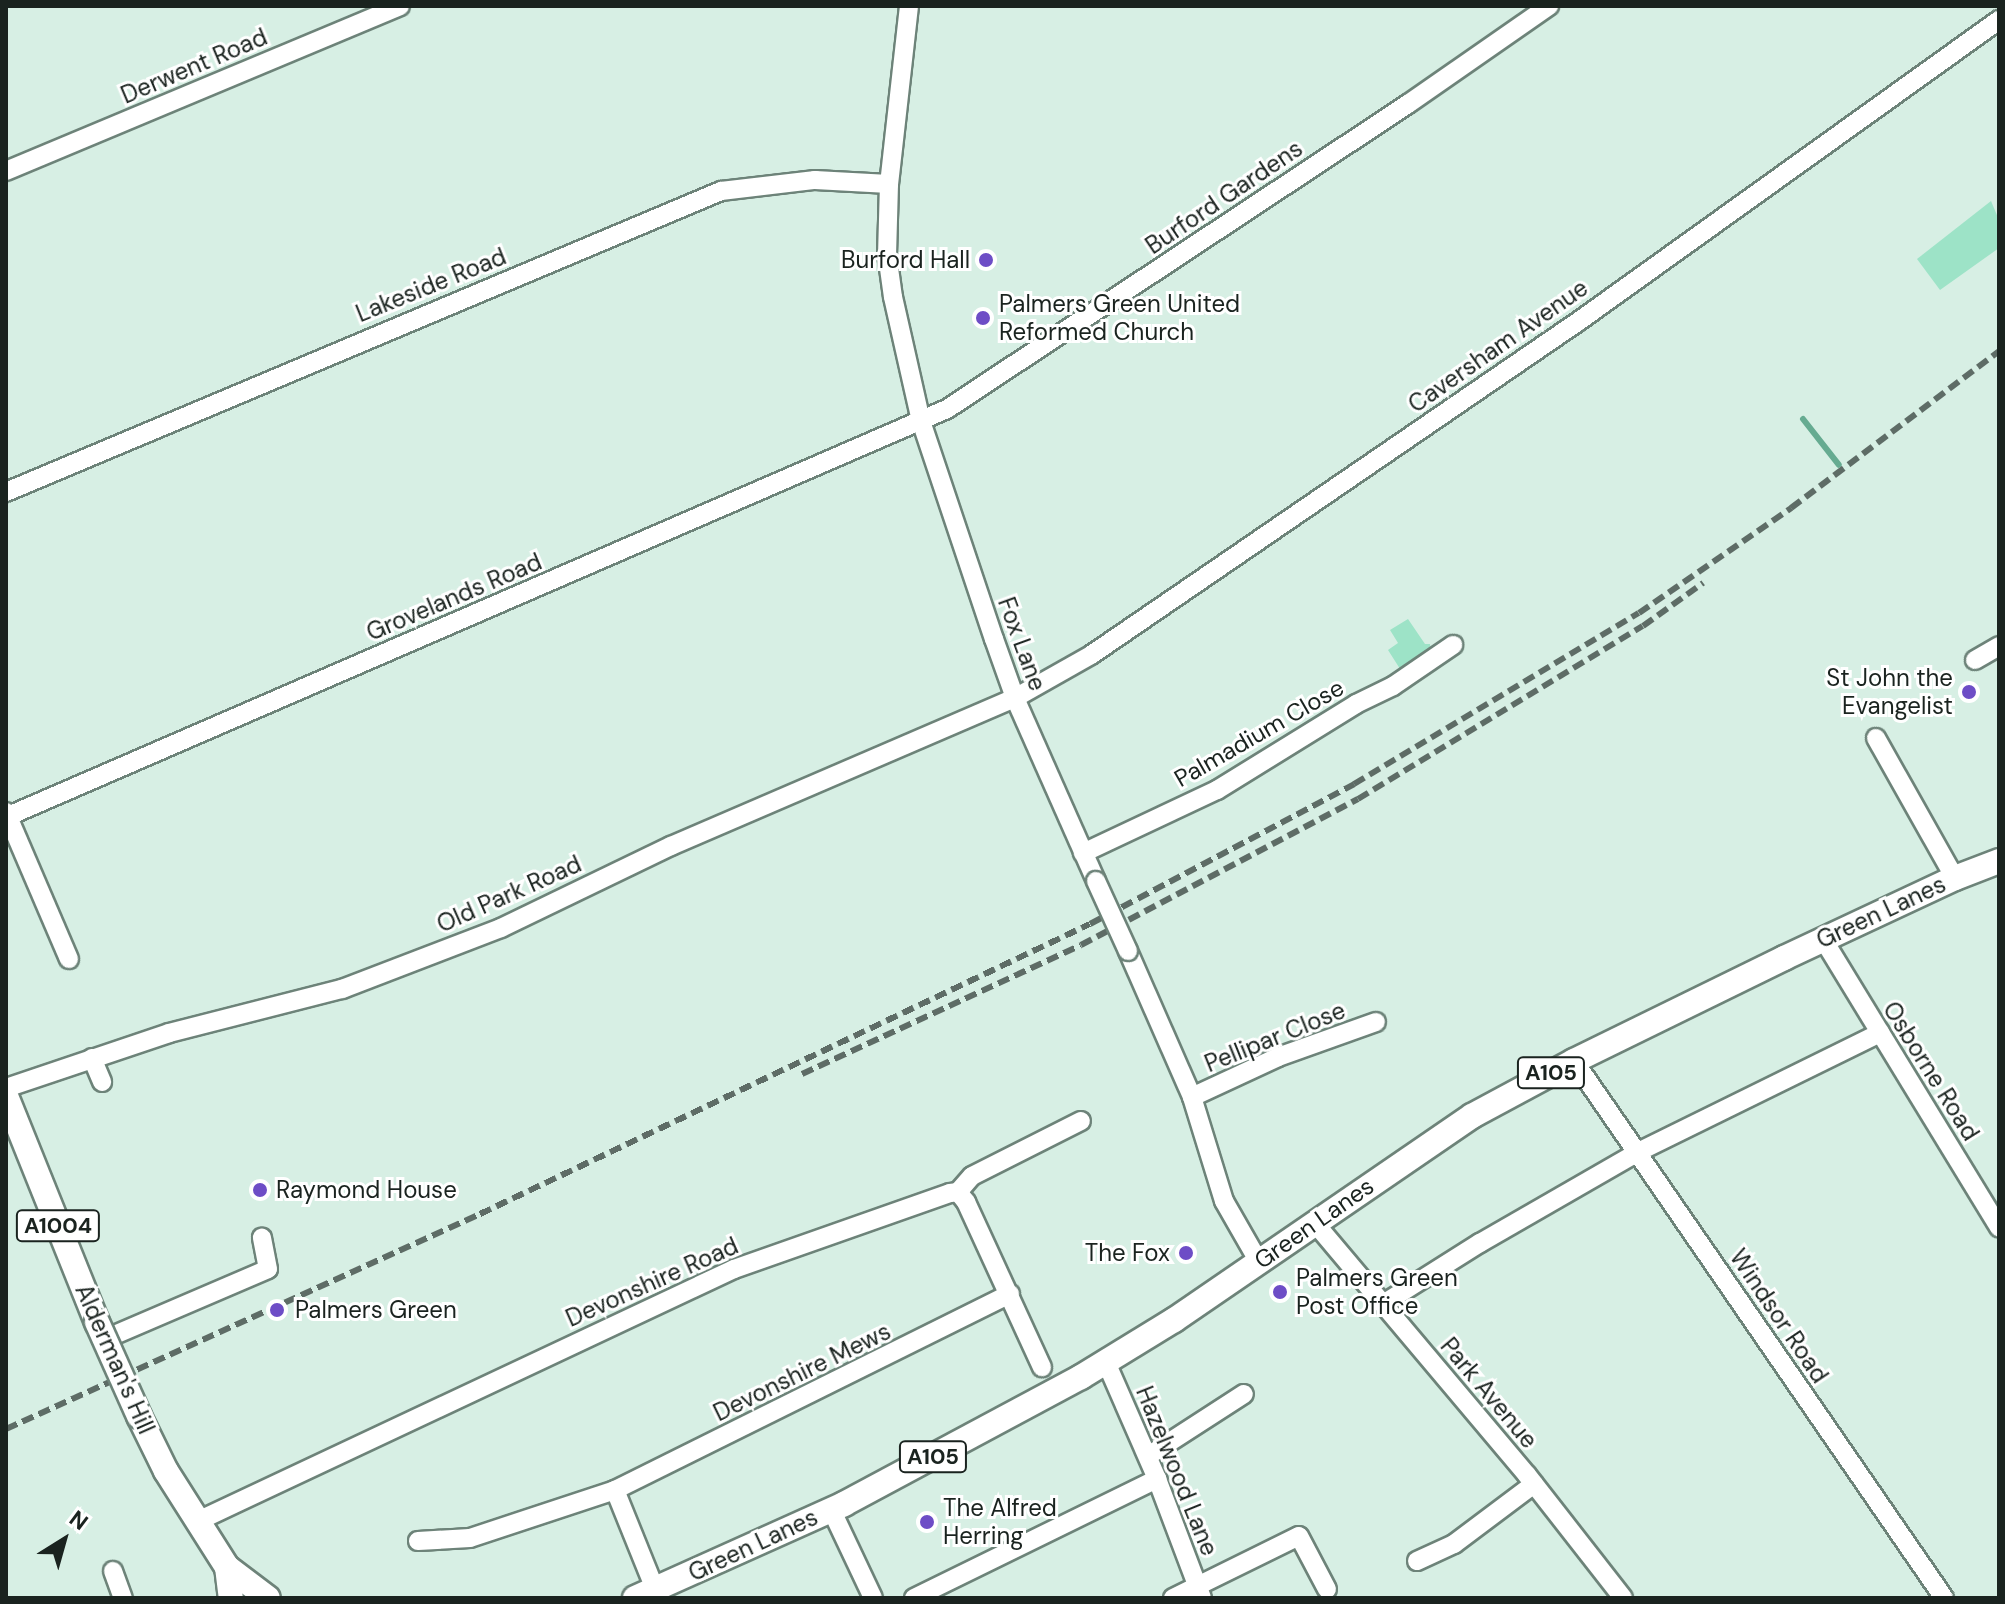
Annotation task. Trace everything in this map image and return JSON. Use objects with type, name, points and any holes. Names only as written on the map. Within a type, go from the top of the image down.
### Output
[{"type":"main road","name":"Green Lanes","points":[[645,1593],[886,1483],[1106,1362],[1472,1116],[1574,1061],[1823,939],[1999,861]]},
{"type":"main road","name":"Alderman's Hill","points":[[6,1096],[101,1331],[139,1416],[166,1471],[227,1567]]},
{"type":"main road","name":"A1004","points":[[227,1567],[231,1598]]},
{"type":"main road","name":"A1004","points":[[227,1567],[268,1598]]},
{"type":"street","name":"Derwent Road","points":[[6,171],[400,6]]},
{"type":"street","name":"Fox Lane","points":[[909,6],[889,184],[887,254],[921,421],[1015,698],[1192,1097],[1224,1201],[1259,1262]]},
{"type":"street","name":"Burford Gardens","points":[[921,421],[947,409],[1395,112],[1549,6]]},
{"type":"street","name":"Caversham Avenue","points":[[1015,698],[1091,655],[1579,321],[1999,20]]},
{"type":"street","name":"Lakeside Road","points":[[6,492],[721,191],[815,180],[889,184]]},
{"type":"street","name":"Grovelands Road","points":[[7,815],[921,421]]},
{"type":"street","name":"Palmadium Close","points":[[1083,853],[1217,790],[1329,720],[1393,686],[1453,645]]},
{"type":"street","points":[[1975,660],[1999,646]]},
{"type":"street","name":"Old Park Road","points":[[6,1088],[169,1033],[342,989],[501,928],[671,846],[1015,698]]},
{"type":"street","points":[[1876,738],[1955,878]]},
{"type":"street","points":[[7,815],[69,959]]},
{"type":"street","name":"Osborne Road","points":[[1823,939],[1999,1227]]},
{"type":"street","name":"Pellipar Close","points":[[1192,1097],[1278,1057],[1376,1022]]},
{"type":"street","points":[[1383,1304],[1480,1243],[1638,1152],[1880,1033]]},
{"type":"street","points":[[92,1058],[102,1082]]},
{"type":"street","name":"Windsor Road","points":[[1574,1061],[1944,1598]]},
{"type":"street","name":"Devonshire Road","points":[[198,1521],[734,1269],[958,1192],[972,1176],[1081,1121]]},
{"type":"street","points":[[958,1192],[1010,1294],[1042,1367]]},
{"type":"street","name":"Park Avenue","points":[[1314,1222],[1534,1484],[1623,1598]]},
{"type":"street","points":[[101,1331],[268,1269],[262,1238]]},
{"type":"street","name":"Devonshire Mews","points":[[418,1541],[470,1538],[615,1490],[1010,1294]]},
{"type":"street","name":"Hazelwood Lane","points":[[1106,1362],[1148,1456],[1199,1592]]},
{"type":"street","points":[[1148,1456],[1244,1394]]},
{"type":"street","points":[[914,1598],[1157,1479]]},
{"type":"street","points":[[1417,1561],[1454,1544],[1534,1484]]},
{"type":"street","points":[[615,1490],[645,1593]]},
{"type":"street","points":[[831,1509],[875,1598]]},
{"type":"street","points":[[1173,1598],[1199,1592],[1299,1536],[1327,1589]]},
{"type":"street","points":[[113,1571],[123,1598]]},
{"type":"green space","points":[[1991,201],[1999,220],[1999,248],[1940,290],[1917,259]]},
{"type":"green space","points":[[1408,619],[1425,644],[1430,644],[1431,654],[1402,672],[1388,650],[1398,643],[1390,630]]},
{"type":"waterway","points":[[1803,419],[1839,465]]},
{"type":"railway","points":[[6,1429],[480,1214],[1090,924],[1354,784],[1639,613],[1791,508],[1999,351]]},
{"type":"railway","points":[[802,1074],[1081,945],[1358,799],[1643,626],[1703,583]]},
{"type":"place","name":"Burford Hall","points":[[986,260]]},
{"type":"place","name":"Palmers Green United Reformed Church","points":[[983,318]]},
{"type":"place","name":"St John the Evangelist","points":[[1969,692]]},
{"type":"place","name":"Raymond House","points":[[260,1190]]},
{"type":"place","name":"The Fox","points":[[1186,1253]]},
{"type":"place","name":"Palmers Green Post Office","points":[[1280,1292]]},
{"type":"place","name":"Palmers Green","points":[[277,1310]]},
{"type":"place","name":"The Alfred Herring","points":[[927,1522]]}]
